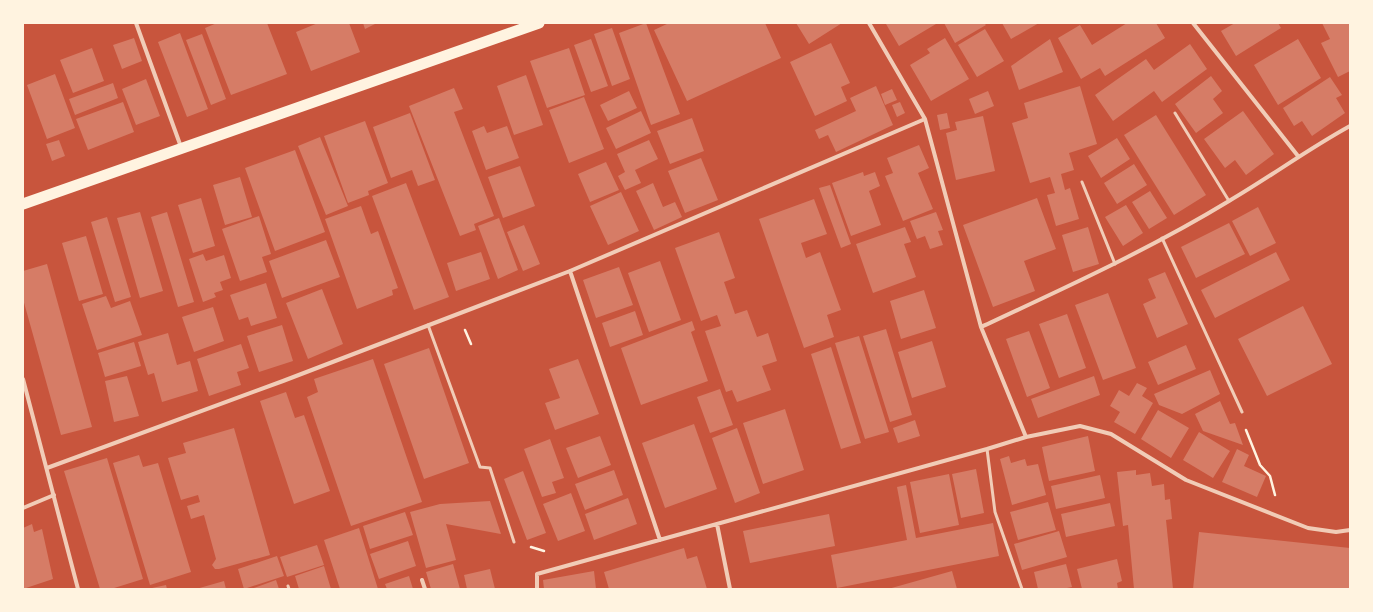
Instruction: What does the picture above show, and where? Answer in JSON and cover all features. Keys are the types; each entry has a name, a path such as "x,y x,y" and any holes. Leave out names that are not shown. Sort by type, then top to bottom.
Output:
{"highway":[{"path":"23,204 539,23"}],"street":[{"path":"136,23 181,148"},
{"path":"869,23 925,119 981,327 1026,437"},
{"path":"1193,23 1298,156"},
{"path":"47,468 283,381 570,271 925,119"},
{"path":"981,327 1114,264 1162,238 1229,201 1298,156 1350,126"},
{"path":"570,271 660,540"},
{"path":"23,379 78,589"},
{"path":"537,589 537,574 1026,437 1080,426 1111,434 1186,480 1308,528 1336,532 1350,530"},
{"path":"23,508 54,495"},
{"path":"718,524 730,589"},
{"path":"422,580 425,589"}],"lane":[{"path":"1175,113 1229,201"},
{"path":"1082,182 1114,264"},
{"path":"1162,238 1242,412"},
{"path":"428,325 480,467 490,468 514,542"},
{"path":"987,449 995,512 1022,589"}],"path":[{"path":"1242,412 1244,424 1260,465 1270,476 1280,517"}],"building":[{"path":"217,23 267,23 287,74 231,95 205,28"},
{"path":"318,23 349,23 360,52 311,71 296,32"},
{"path":"363,23 377,23 365,29"},
{"path":"646,23 680,114 651,125 619,33"},
{"path":"669,23 765,23 781,58 687,101 654,30"},
{"path":"796,23 842,23 809,44"},
{"path":"944,23 984,23 986,25 955,43"},
{"path":"1002,23 1039,23 1011,39"},
{"path":"1127,23 1156,23 1165,38 1105,76 1100,68 1081,79 1058,38 1080,25 1092,45"},
{"path":"1235,23 1278,23 1281,28 1236,56 1221,31"},
{"path":"1322,23 1350,23 1350,71 1338,77 1321,43 1330,39"},
{"path":"886,24 936,24 899,46"},
{"path":"612,28 630,79 612,86 594,34"},
{"path":"985,29 1004,61 977,77 958,45"},
{"path":"180,33 208,109 187,117 158,42"},
{"path":"202,34 226,99 211,105 186,40"},
{"path":"134,38 142,61 122,69 113,45"},
{"path":"945,38 969,79 931,101 910,65 930,53 927,49"},
{"path":"591,39 608,86 591,92 574,45"},
{"path":"1050,39 1063,72 1019,90 1011,66"},
{"path":"1298,39 1321,78 1278,105 1254,65"},
{"path":"831,43 850,83 841,87 847,101 815,116 790,62"},
{"path":"1190,44 1207,69 1162,102 1154,91 1113,121 1095,95 1146,59 1154,70"},
{"path":"92,48 104,81 73,93 60,60"},
{"path":"569,48 585,95 547,108 530,61"},
{"path":"55,74 75,128 47,139 27,85"},
{"path":"526,75 543,125 514,135 497,86"},
{"path":"1211,76 1222,91 1213,99 1223,113 1196,133 1175,104"},
{"path":"1330,77 1342,95 1336,98 1345,113 1312,136 1302,121 1294,126 1283,108"},
{"path":"146,79 160,116 136,125 122,89"},
{"path":"113,83 118,98 75,115 69,99"},
{"path":"876,86 893,125 836,152 828,135 819,139 815,130 856,111 850,98"},
{"path":"1080,86 1097,144 1069,153 1074,170 1061,174 1065,190 1070,188 1079,219 1056,226 1047,195 1055,193 1050,177 1030,183 1012,123 1028,118 1024,103"},
{"path":"454,88 463,109 454,112 494,216 474,224 476,230 460,236 409,106"},
{"path":"892,89 897,100 885,105 881,94"},
{"path":"629,91 637,108 608,121 600,105"},
{"path":"988,91 994,106 975,114 969,99"},
{"path":"584,97 604,149 569,163 549,110"},
{"path":"123,102 134,132 88,150 76,119"},
{"path":"900,102 905,113 897,117 892,105"},
{"path":"641,111 651,133 616,149 606,128"},
{"path":"1243,111 1274,154 1246,175 1235,160 1225,168 1204,139"},
{"path":"410,113 435,180 418,186 412,170 391,178 373,127"},
{"path":"947,113 950,128 940,130 937,115"},
{"path":"1156,115 1206,195 1174,215 1124,135"},
{"path":"983,116 995,171 956,180 946,133 957,130 955,122"},
{"path":"692,118 704,151 670,164 657,131"},
{"path":"365,121 388,183 368,191 369,195 348,203 324,136"},
{"path":"484,126 487,133 507,126 519,158 486,170 472,131"},
{"path":"320,137 348,206 326,215 298,146"},
{"path":"1117,138 1130,159 1101,178 1088,156"},
{"path":"59,140 65,156 52,161 46,144"},
{"path":"649,140 658,159 635,170 641,183 625,190 618,176 625,172 617,154"},
{"path":"919,145 929,168 918,173 933,209 903,221 885,176 893,173 887,158"},
{"path":"295,150 325,232 275,251 245,168"},
{"path":"701,158 718,200 685,213 668,171"},
{"path":"606,162 619,190 590,202 578,174"},
{"path":"1134,164 1147,185 1117,204 1104,183"},
{"path":"520,166 535,206 503,218 488,177"},
{"path":"863,172 864,176 875,172 880,186 869,191 881,225 851,236 832,183"},
{"path":"240,177 252,217 225,225 213,185"},
{"path":"406,183 449,297 414,310 372,196"},
{"path":"653,183 663,207 675,202 682,217 654,230 636,191"},
{"path":"830,185 851,244 841,248 819,188"},
{"path":"1150,191 1167,218 1149,229 1132,202"},
{"path":"621,192 639,231 608,245 590,206"},
{"path":"201,198 215,246 193,253 178,205"},
{"path":"1037,198 1056,249 1024,261 1035,291 993,307 963,225"},
{"path":"814,199 827,234 801,243 806,258 820,252 841,310 827,315 834,337 804,348 759,219"},
{"path":"1126,205 1143,233 1123,246 1105,217"},
{"path":"361,206 371,234 378,231 398,288 392,290 393,295 357,309 325,219"},
{"path":"1258,207 1276,243 1250,256 1232,221"},
{"path":"140,212 163,291 140,298 117,218"},
{"path":"167,212 194,302 178,307 151,217"},
{"path":"936,212 943,230 938,231 943,245 930,249 925,236 917,239 910,221"},
{"path":"259,216 271,254 262,257 267,272 240,281 222,229"},
{"path":"107,217 131,297 115,302 91,222"},
{"path":"499,218 518,270 498,279 478,226"},
{"path":"1229,223 1245,254 1196,278 1181,247"},
{"path":"524,225 540,264 523,271 507,232"},
{"path":"905,227 911,242 904,244 916,277 873,293 856,244"},
{"path":"1088,227 1099,264 1073,272 1062,235"},
{"path":"719,232 735,278 724,282 735,314 747,310 757,337 768,333 777,361 762,366 771,390 737,402 732,390 726,392 705,331 721,326 717,315 701,321 675,248"},
{"path":"86,236 103,294 79,301 62,243"},
{"path":"326,240 340,277 282,298 269,261"},
{"path":"481,252 490,279 456,291 447,263"},
{"path":"1276,252 1290,280 1215,318 1201,290"},
{"path":"203,254 206,261 224,255 231,278 220,282 223,290 214,293 216,297 203,302 189,259"},
{"path":"660,261 681,320 649,332 628,273"},
{"path":"47,264 92,427 61,435 23,299 23,271"},
{"path":"619,267 633,305 596,318 583,280"},
{"path":"1165,272 1188,324 1157,338 1143,304 1156,298 1148,279"},
{"path":"266,283 277,318 251,326 248,317 239,320 230,295"},
{"path":"322,289 343,344 308,359 286,303"},
{"path":"924,290 936,328 901,339 890,301"},
{"path":"1108,293 1136,368 1103,380 1075,305"},
{"path":"106,296 111,308 130,301 142,335 97,350 82,304"},
{"path":"1303,306 1332,364 1267,396 1238,339"},
{"path":"213,307 224,341 194,352 182,317"},
{"path":"635,311 643,335 610,347 602,323"},
{"path":"1067,314 1086,368 1059,378 1039,324"},
{"path":"692,321 695,330 691,332 708,381 641,405 621,348"},
{"path":"282,325 293,361 259,372 247,336"},
{"path":"886,329 912,415 890,422 863,336"},
{"path":"1029,331 1050,388 1027,397 1006,339"},
{"path":"168,333 177,365 190,361 198,391 162,402 154,373 148,375 138,342"},
{"path":"859,336 889,432 865,439 835,343"},
{"path":"932,341 946,387 912,398 898,352"},
{"path":"134,342 141,366 105,377 98,353"},
{"path":"241,344 249,368 237,372 241,385 209,396 197,359"},
{"path":"1186,345 1196,369 1158,385 1148,362"},
{"path":"831,347 861,443 841,449 811,354"},
{"path":"429,348 469,463 424,479 384,364"},
{"path":"373,359 422,502 351,526 307,397 318,392 314,379"},
{"path":"578,359 599,414 555,430 545,403 560,398 549,369"},
{"path":"1210,370 1220,394 1182,414 1159,405 1154,394"},
{"path":"127,376 139,416 114,422 105,381"},
{"path":"1094,376 1100,395 1038,418 1031,399"},
{"path":"1137,383 1147,388 1142,396 1153,403 1135,434 1114,422 1120,412 1110,406 1119,390 1129,396"},
{"path":"720,389 733,425 710,433 697,397"},
{"path":"286,392 295,418 304,415 330,491 294,504 260,401"},
{"path":"1220,401 1230,424 1235,423 1243,445 1203,431 1195,414"},
{"path":"785,409 804,470 763,484 743,423"},
{"path":"1158,410 1189,428 1171,458 1141,439"},
{"path":"915,420 920,436 898,443 893,428"},
{"path":"694,424 717,489 665,508 642,443"},
{"path":"234,428 270,555 215,569 212,565 216,559 204,515 191,519 187,506 200,502 198,495 181,500 168,458 186,453 183,443"},
{"path":"737,428 760,493 735,503 712,438"},
{"path":"1199,432 1230,451 1213,478 1183,460"},
{"path":"600,436 611,465 578,478 566,448"},
{"path":"1088,436 1095,471 1049,481 1042,447"},
{"path":"550,439 564,478 552,482 556,493 542,497 524,449"},
{"path":"1237,449 1249,455 1244,466 1266,476 1257,497 1222,482"},
{"path":"139,455 143,467 158,463 191,572 150,585 113,463"},
{"path":"1009,456 1011,463 1025,459 1027,466 1038,464 1046,495 1012,505 1000,459"},
{"path":"107,458 143,579 111,589 100,589 64,471"},
{"path":"976,469 984,513 961,518 952,474"},
{"path":"614,470 623,495 585,510 575,484"},
{"path":"1136,470 1136,475 1150,473 1152,486 1164,484 1165,500 1170,499 1172,519 1166,520 1173,589 1134,589 1128,525 1123,526 1117,472"},
{"path":"523,471 546,533 527,540 504,479"},
{"path":"949,474 959,525 920,533 910,482"},
{"path":"1100,475 1105,498 1056,509 1051,486"},
{"path":"906,485 916,538 993,523 999,556 837,588 831,555 907,540 897,487"},
{"path":"571,493 585,531 558,541 543,504"},
{"path":"628,498 637,524 594,540 585,514"},
{"path":"490,501 501,534 446,524 456,560 426,568 410,512 440,504"},
{"path":"1048,502 1056,530 1018,540 1010,512"},
{"path":"1110,503 1115,526 1066,537 1061,514"},
{"path":"405,512 413,535 370,549 363,526"},
{"path":"829,514 835,546 750,563 743,531"},
{"path":"32,524 34,532 42,529 53,579 23,589 23,528"},
{"path":"359,528 378,589 340,589 324,540"},
{"path":"1059,531 1067,557 1022,570 1014,544"},
{"path":"1199,532 1350,548 1350,589 1193,589"},
{"path":"408,541 416,566 379,579 370,554"},
{"path":"317,545 324,565 287,577 280,557"},
{"path":"684,548 687,559 697,556 707,589 609,589 604,572"},
{"path":"277,556 284,576 244,589 238,569"},
{"path":"1117,559 1122,581 1117,583 1118,589 1082,589 1077,569"},
{"path":"453,564 460,589 431,589 426,572"},
{"path":"1066,564 1072,587 1062,589 1038,589 1034,572"},
{"path":"324,566 331,589 299,589 295,576"},
{"path":"490,569 495,589 467,589 464,575"},
{"path":"594,571 596,589 544,589 543,580"},
{"path":"952,571 957,589 888,589"},
{"path":"409,576 413,589 387,589 385,584"},
{"path":"276,580 279,589 251,589"},
{"path":"224,581 226,589 196,589"},
{"path":"166,585 167,589 152,589 152,588"}]}
